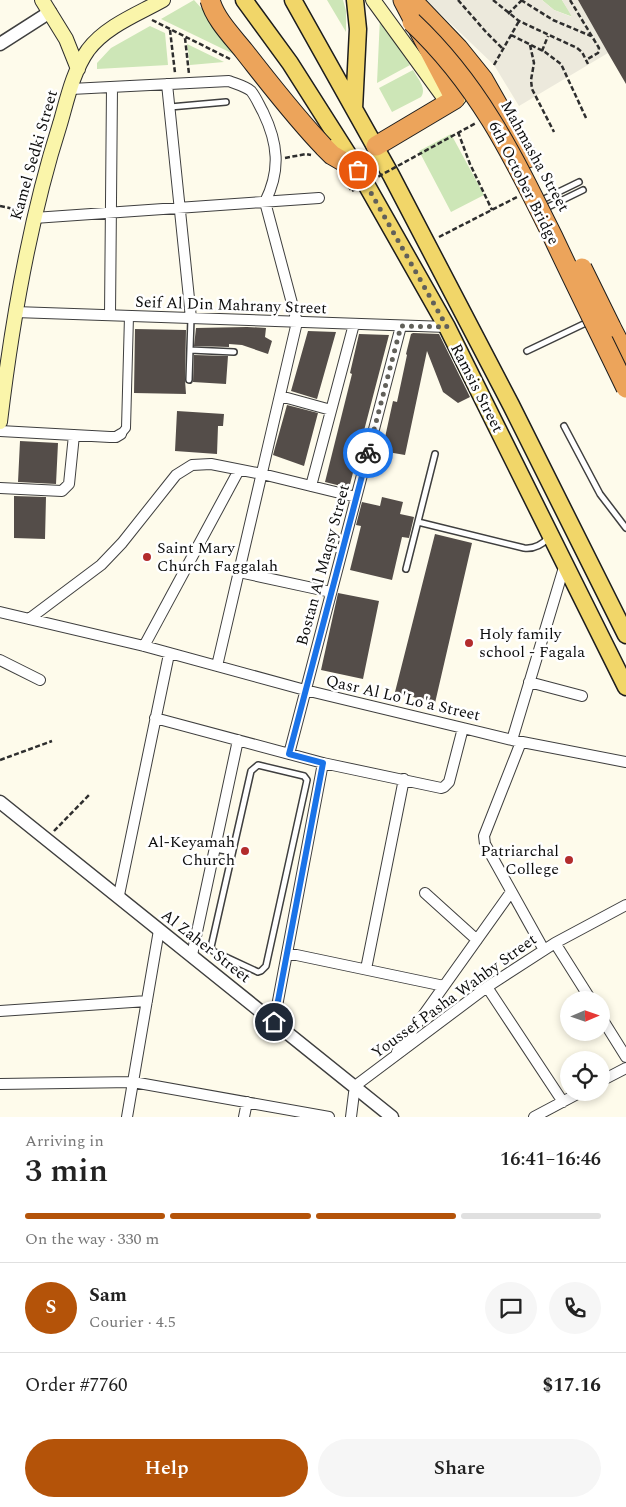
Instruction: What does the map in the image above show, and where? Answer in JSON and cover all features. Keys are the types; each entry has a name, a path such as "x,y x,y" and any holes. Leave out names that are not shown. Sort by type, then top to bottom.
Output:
{"highway":[{"path":"210,0 217,15 232,36 299,120 332,156 358,170"},
{"name":"6th October Bridge","path":"389,0 443,53 478,98 494,123 518,167 626,388"},
{"path":"376,146 455,99 403,0"},
{"name":"6th October Bridge","path":"412,0 484,78 528,158 626,356"}],"main road":[{"name":"Kamel Sedki Street","path":"0,422 3,375 35,216 46,171 78,69 89,49 100,37 163,0"},
{"name":"Ramsis Street","path":"244,0 290,64 358,170 447,327 626,687"},
{"name":"Ramsis Street","path":"293,0 376,146 427,243 511,405 626,635"},
{"path":"354,110 358,29 356,0"},
{"name":"Mahmasha Street","path":"373,0 442,95 455,99 478,100 486,103 495,112 541,199 626,371"},
{"path":"46,6 66,39 78,69"}],"street":[{"path":"0,44 46,6"},
{"path":"71,89 229,81 250,91 258,102 273,135 276,160 272,189 265,202 297,322 217,666"},
{"path":"172,84 170,107 191,318"},
{"path":"110,315 112,87"},
{"path":"35,216 111,214 319,198"},
{"name":"Seif Al Din Mahrany Street","path":"15,312 447,327"},
{"path":"0,431 110,437 121,434 126,428 129,316"},
{"path":"311,486 354,324"},
{"name":"Bostan Al Maqsy Street","path":"289,754 401,326"},
{"path":"280,396 331,410"},
{"path":"0,488 62,491 65,489 68,484 74,435"},
{"path":"29,619 101,565 122,543 176,475 192,465 201,464 262,474 356,497"},
{"path":"144,646 239,470"},
{"path":"544,950 485,844 484,836 517,741 529,682 565,564"},
{"path":"239,572 331,592"},
{"name":"Qasr Al Lo'Lo'a Street","path":"0,612 144,646 306,690 517,741 626,762"},
{"path":"119,896 169,654"},
{"path":"0,660 40,680"},
{"path":"529,682 582,696"},
{"path":"155,718 323,763 441,788 447,785 463,728"},
{"path":"192,955 238,740"},
{"path":"274,1022 323,763"},
{"path":"366,970 404,779"},
{"name":"Al Zaher Street","path":"0,802 392,1117"},
{"path":"390,1061 511,892"},
{"path":"425,893 478,940"},
{"name":"Youssef Pasha Wahby Street","path":"356,1087 487,987 555,943 626,905"},
{"path":"127,1117 159,930"},
{"path":"555,943 584,991"},
{"path":"287,953 444,986"},
{"path":"487,987 563,1102 534,1117"},
{"path":"0,1011 147,1001"},
{"path":"610,1031 626,1057"},
{"path":"610,1077 626,1068"},
{"path":"0,1084 133,1082 329,1117"},
{"path":"351,1117 356,1087"},
{"path":"244,1117 247,1102"}],"lane":[{"path":"170,107 226,102"},
{"path":"541,199 579,182"},
{"path":"541,199 583,190"},
{"path":"527,351 599,317"},
{"path":"189,380 191,318"},
{"path":"190,350 234,352"},
{"path":"564,426 600,494 626,528"},
{"path":"406,569 435,454"},
{"path":"418,522 524,548 540,546 550,534"},
{"path":"262,766 306,778 307,783 266,966 258,972 213,951 212,947 232,852 253,767 262,766"},
{"path":"215,849 232,852"}],"path":[{"path":"458,0 503,49"},
{"path":"493,0 519,22 577,48 582,52 588,64"},
{"path":"508,14 521,0 553,20 591,36"},
{"path":"570,0 599,50 598,54 586,60"},
{"path":"140,13 185,38 237,62"},
{"path":"494,65 519,22"},
{"path":"170,30 172,84"},
{"path":"511,35 553,57 561,64 587,120"},
{"path":"542,51 548,36"},
{"path":"185,38 190,83"},
{"path":"530,45 534,63 531,80 532,88 554,132"},
{"path":"352,191 479,121"},
{"path":"458,132 470,164 492,210"},
{"path":"276,160 306,154"},
{"path":"427,243 492,210 541,199"},
{"path":"0,206 35,216"},
{"path":"0,760 52,741"},
{"path":"46,838 90,794"}],"green space":[{"path":"194,0 250,62 161,19"},
{"path":"327,0 343,0 346,11 346,32"},
{"path":"542,0 562,0 573,17 554,10"},
{"path":"380,17 410,65 377,83"},
{"path":"150,26 165,33 168,65 97,69 97,63 111,48"},
{"path":"187,44 224,62 190,65"},
{"path":"413,70 422,87 423,94 421,97 392,112 379,88"},
{"path":"451,134 484,195 451,212 419,151"}],"shaded area":[{"path":"426,0 542,0 554,10 572,17 562,0 578,0 608,53 519,106 494,65"}],"building":[{"path":"578,0 626,0 626,84 608,53"},
{"path":"196,328 266,328 265,337 272,341 268,354 242,345 229,344 229,347 194,346"},
{"path":"135,329 186,330 186,394 134,393"},
{"path":"308,331 336,332 317,399 291,391"},
{"path":"359,334 389,335 349,488 325,482 352,374 350,373"},
{"path":"411,334 439,334 470,397 458,403 443,392 427,351 405,455 382,451 393,401 397,402 406,354"},
{"path":"194,355 228,356 226,384 193,382"},
{"path":"287,405 318,413 304,466 273,455"},
{"path":"177,411 224,414 223,426 218,426 217,454 175,451"},
{"path":"20,441 58,443 56,484 18,482"},
{"path":"14,496 46,497 45,539 14,538"},
{"path":"382,497 403,502 400,514 414,517 409,538 402,537 392,580 350,570 361,526 356,525 362,502 380,506"},
{"path":"435,534 472,543 435,703 395,692"},
{"path":"338,593 379,601 363,679 321,670"}],"way so far":[{"path":"358,170 447,327 401,326 368,453"}],"place":[{"name":"Saint Mary Church Faggalah","path":"147,557"},
{"name":"Holy family school - Fagala","path":"469,643"},
{"name":"Al-Keyamah Church","path":"245,851"},
{"name":"Patriarchal College","path":"569,860"}],"route":[{"path":"274,1022 323,763 289,754 368,453"}]}
